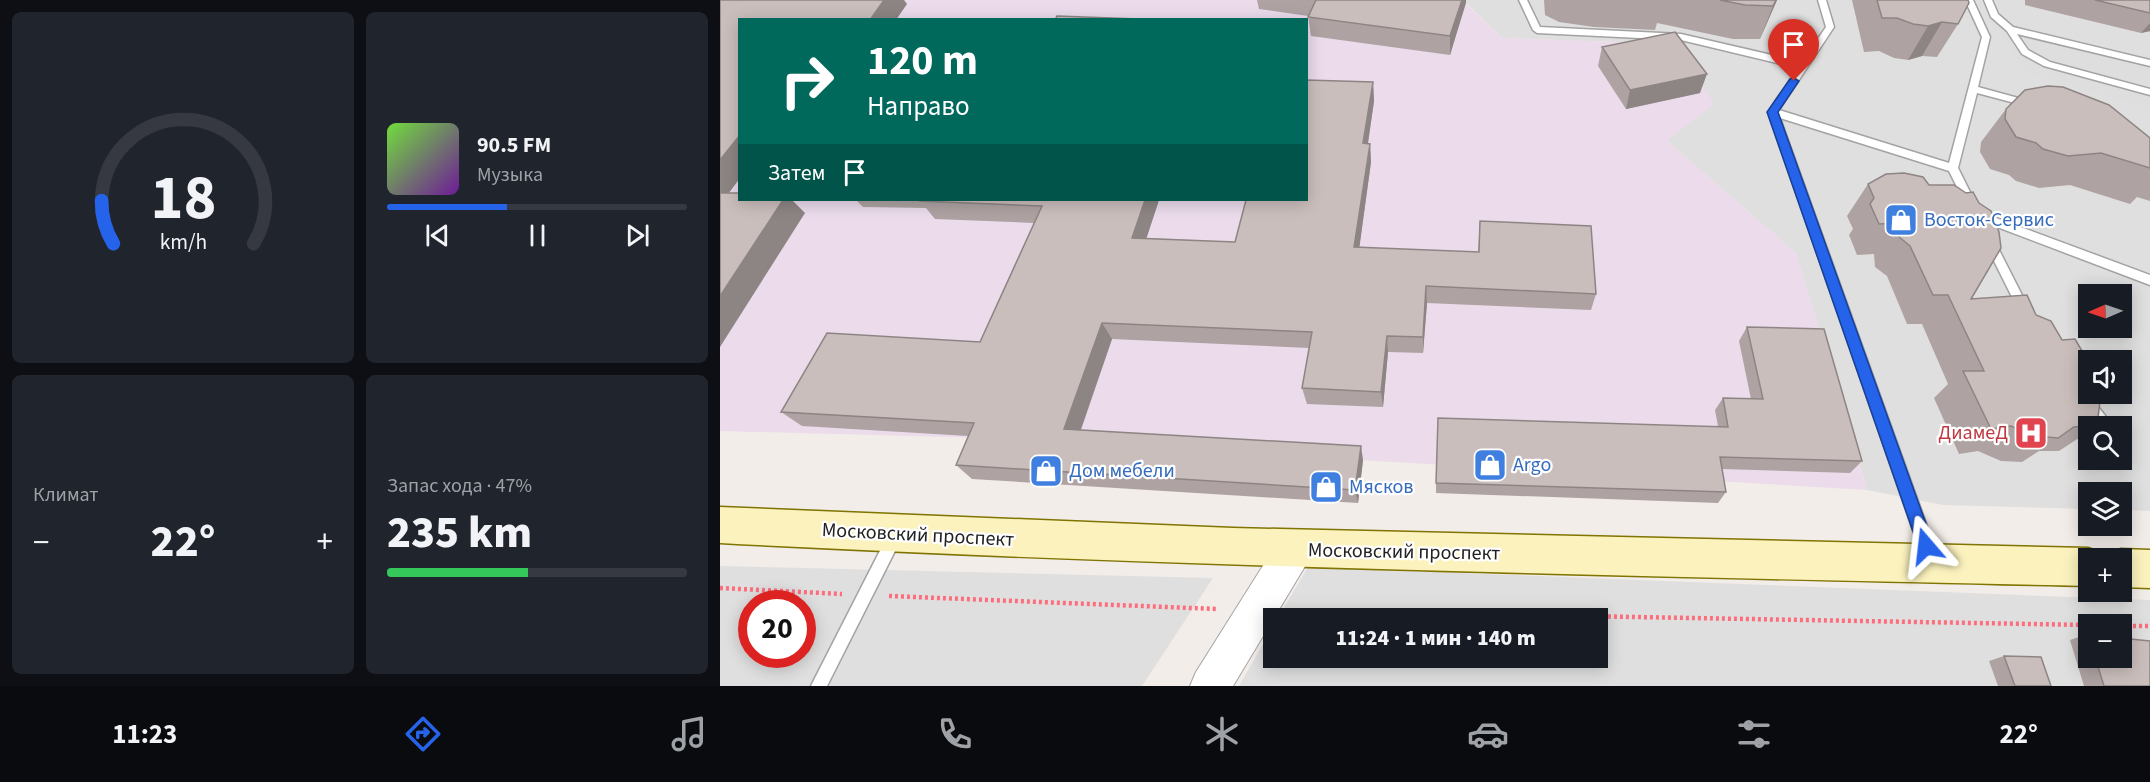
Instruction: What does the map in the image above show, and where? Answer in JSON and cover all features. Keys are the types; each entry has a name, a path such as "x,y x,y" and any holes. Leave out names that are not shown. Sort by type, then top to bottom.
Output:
{"main road":[{"name":"Московский проспект","path":"720,525 896,535 1294,549 2078,567"},
{"path":"2132,568 2150,569"}],"street":[{"path":"1210,686 1294,549"}],"lane":[{"path":"1523,0 1537,30 1681,37 1804,66"},
{"path":"1773,112 1830,27 1822,0"},
{"path":"1970,0 1986,37 1953,168 2027,317"},
{"path":"1988,0 1994,15 2010,29 2025,52 2038,61 2150,93"},
{"path":"2010,29 2150,63"},
{"path":"1972,89 2039,106"},
{"path":"1773,112 1953,168"},
{"path":"1773,112 1921,529 1931,563"},
{"path":"1976,215 2150,280"},
{"path":"2089,404 2099,416"},
{"path":"819,686 896,535"}],"path":[{"path":"720,588 865,596 1257,610 2078,625"},
{"path":"2132,626 2150,626"}],"shaded area":[{"path":"720,0 1453,0 1465,3 1502,38 1676,44 1714,104 1667,141 1796,253 1867,490 989,438 720,431"},
{"path":"1453,0 2150,0 2150,511 2132,510 2132,482 2078,482 2078,509 1943,505 1867,490 1796,253 1667,141 1676,44 1502,38 1466,3"},
{"path":"1990,21 2150,60 2150,108 2027,75"},
{"path":"720,566 1213,578 1142,686 720,686"},
{"path":"1308,567 2078,597 2078,602 2150,600 2150,686 1239,686 1263,644 1263,668 1608,668 1608,608 1284,608"}],"building":[{"path":"720,0 884,0 871,18 738,18 738,138 720,160"},
{"path":"1316,0 1462,0 1450,36 1308,17"},
{"path":"1720,0 1776,0 1773,6 1745,5"},
{"path":"1877,0 1968,0 1969,3 1958,24 1942,22 1928,26 1913,24 1897,18 1882,18"},
{"path":"2095,0 2150,0 2150,13"},
{"path":"1057,16 1112,18 1056,18"},
{"path":"1675,32 1707,74 1630,90 1602,47"},
{"path":"1308,80 1373,82 1363,143 1370,144 1354,247 1479,252 1480,221 1591,226 1596,294 1426,286 1423,337 1387,336 1381,392 1302,388 1312,332 1102,323 1064,429 1361,446 1355,490 956,465 974,423 781,412 827,333 980,342 1042,206 920,201 1145,201 1132,238 1235,242 1246,201 1308,201"},
{"path":"2048,86 2063,87 2109,105 2150,138 2150,168 2101,153 2068,156 2043,149 2036,143 2016,137 2005,119 2006,109 2025,90"},
{"path":"1904,173 1923,177 1929,185 1954,185 1966,193 1973,192 1979,203 1991,211 1999,232 2001,248 1971,299 2027,295 2036,315 2051,321 2062,340 2075,339 2082,350 2078,350 2078,404 2100,404 2098,416 2078,416 2078,427 2058,438 2036,436 2011,426 1991,429 1963,371 1984,371 1948,295 1933,295 1910,246 1898,236 1897,223 1879,224 1870,204 1874,198 1868,184 1886,174"},
{"path":"720,193 738,193 738,201 782,201 720,296"},
{"path":"1747,327 1824,329 1862,461 1720,457 1726,492 1436,483 1438,418 1728,427 1723,398 1763,399"},
{"path":"2132,639 2150,641 2150,686 2104,686 2098,668 2132,668"},
{"path":"2004,656 2041,657 2051,686 2015,686"}],"place":[{"name":"Восток-Сервис","path":"1901,220"},
{"name":"ДиамеД","path":"2031,433"},
{"name":"Argo","path":"1490,465"},
{"name":"Дом мебели","path":"1046,471"},
{"name":"Мясков","path":"1326,487"}],"route":[{"path":"1794,81 1773,112 1926,546"}]}
